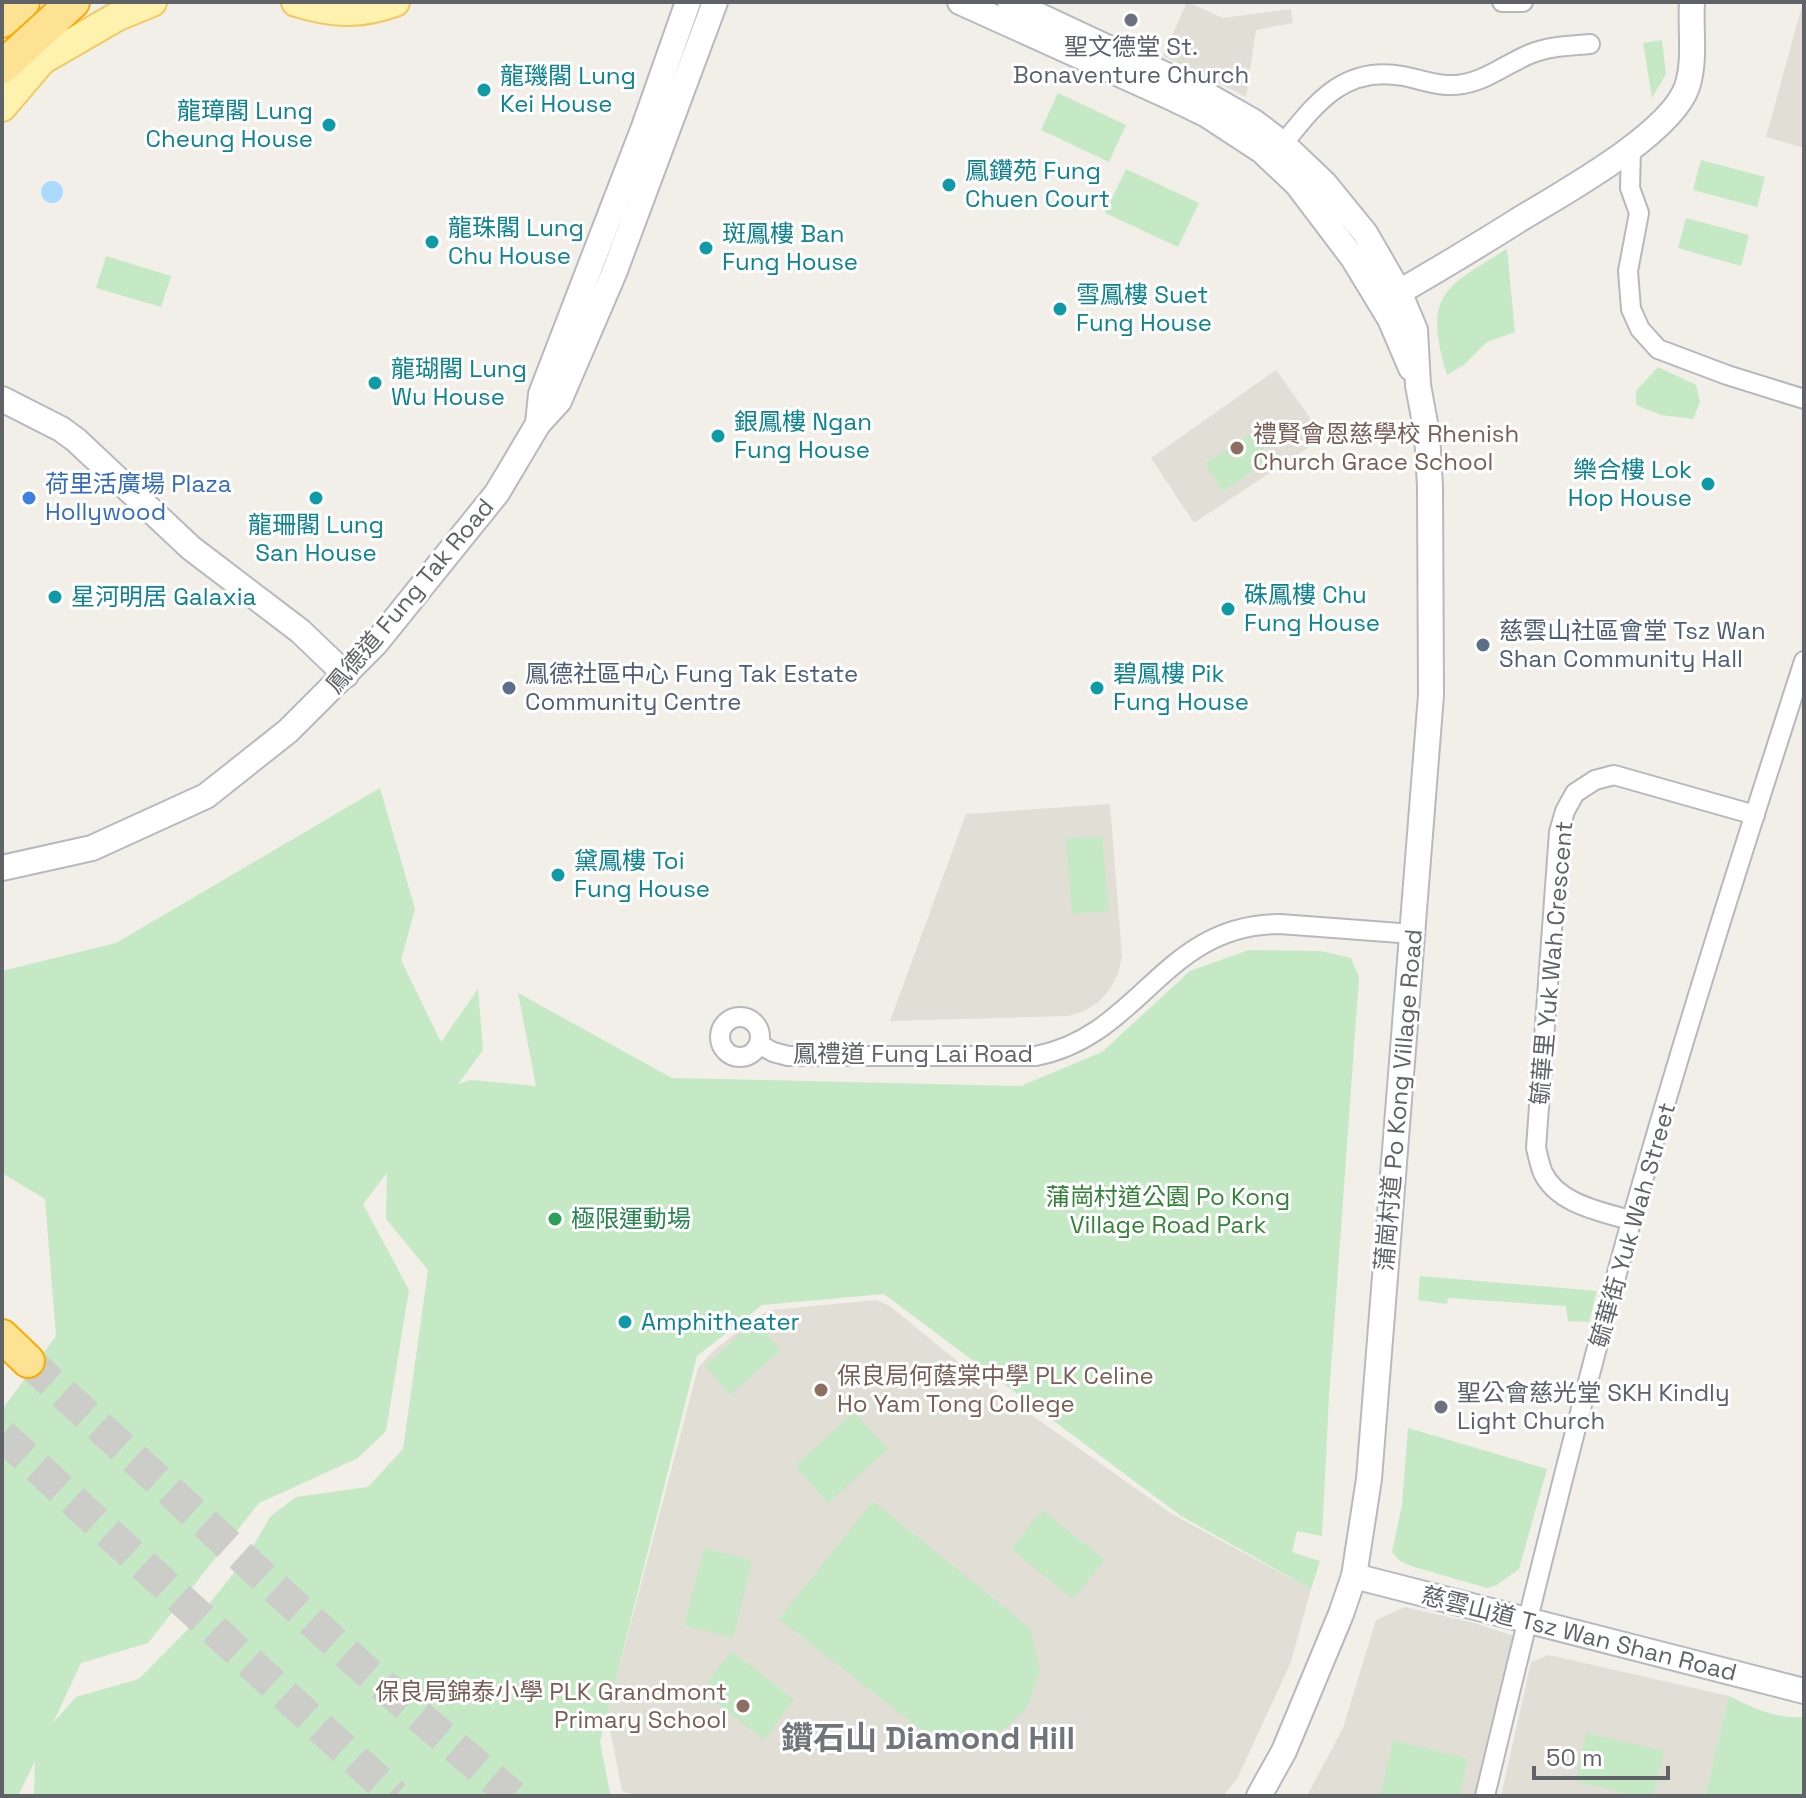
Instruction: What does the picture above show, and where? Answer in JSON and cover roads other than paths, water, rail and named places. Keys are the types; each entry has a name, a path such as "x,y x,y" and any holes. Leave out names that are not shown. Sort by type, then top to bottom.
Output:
{"highway":[{"path":"2,21 23,2"},
{"path":"2,67 67,8"},
{"path":"2,1336 28,1361"}],"main road":[{"path":"42,60 118,16 152,2"},
{"path":"296,2 343,12 370,10 395,2"},
{"name":"鳳德道 Fung Tak Road","path":"538,424 541,394 644,127 688,2"},
{"name":"鳳德道 Fung Tak Road","path":"2,868 92,848 206,796 288,731 376,643 497,493 538,424 559,401 614,273 715,2"},
{"name":"蒲崗村道 Po Kong Village Road","path":"960,2 1207,115 1262,151 1297,184 1353,258 1390,297"},
{"name":"蒲崗村道 Po Kong Village Road","path":"1010,2 1198,90 1254,122 1308,166 1347,208 1382,260 1390,297 1418,385 1427,434 1431,695 1369,1479 1354,1576 1329,1647 1284,1751 1259,1796"},
{"path":"1390,297 1600,170 1631,148 1679,102 1692,64 1692,2"},
{"path":"2,107 42,60 67,8"},
{"path":"2,399 76,440 191,548 300,631 346,675"},
{"name":"慈雲山道 Tsz Wan Shan Road","path":"1354,1576 1804,1691"}],"street":[{"path":"1502,2 1523,2"},
{"path":"1283,144 1319,101 1354,79 1389,74 1436,84 1465,84 1540,50 1590,44"},
{"path":"1631,148 1630,188 1639,213 1628,271 1631,309 1640,329 1658,349 1804,399"},
{"path":"1600,170 1630,188"},
{"name":"毓華街 Yuk Wah Street","path":"1485,1796 1527,1622 1632,1221 1722,915 1804,661"},
{"name":"毓華里 Yuk Wah Crescent","path":"1632,1221 1562,1195 1543,1172 1536,1148 1555,866 1565,811 1575,793 1595,780 1614,775 1755,815"},
{"name":"鳳禮道 Fung Lai Road","path":"759,1044 788,1056 1036,1056 1088,1038 1199,944 1233,930 1280,924 1413,934"}],"water":[{"path":"52,181 60,184 63,192 60,200 52,203 44,200 41,192 44,184"}],"tunnel":[{"path":"28,1361 366,1671 513,1796"},
{"path":"2,1435 395,1796"}],"place":[{"name":"聖文德堂 St. Bonaventure Church","path":"1131,20"},
{"name":"龍璣閣 Lung Kei House","path":"484,90"},
{"name":"龍璋閣 Lung Cheung House","path":"329,125"},
{"name":"鳳鑽苑 Fung Chuen Court","path":"949,185"},
{"name":"龍珠閣 Lung Chu House","path":"432,242"},
{"name":"斑鳳樓 Ban Fung House","path":"706,248"},
{"name":"雪鳳樓 Suet Fung House","path":"1060,309"},
{"name":"龍瑚閣 Lung Wu House","path":"375,383"},
{"name":"銀鳳樓 Ngan Fung House","path":"718,436"},
{"name":"禮賢會恩慈學校 Rhenish Church Grace School","path":"1237,448"},
{"name":"樂合樓 Lok Hop House","path":"1708,484"},
{"name":"荷里活廣場 Plaza Hollywood","path":"29,498"},
{"name":"龍珊閣 Lung San House","path":"316,498"},
{"name":"星河明居 Galaxia","path":"55,597"},
{"name":"硃鳳樓 Chu Fung House","path":"1228,609"},
{"name":"慈雲山社區會堂 Tsz Wan Shan Community Hall","path":"1483,645"},
{"name":"鳳德社區中心 Fung Tak Estate Community Centre","path":"509,688"},
{"name":"碧鳳樓 Pik Fung House","path":"1097,688"},
{"name":"黛鳳樓 Toi Fung House","path":"558,875"},
{"name":"極限運動場","path":"555,1219"},
{"name":"Amphitheater","path":"625,1322"},
{"name":"保良局何蔭棠中學 PLK Celine Ho Yam Tong College","path":"821,1390"},
{"name":"聖公會慈光堂 SKH Kindly Light Church","path":"1441,1407"},
{"name":"保良局錦泰小學 PLK Grandmont Primary School","path":"743,1706"}],"district":[{"name":"鑽石山 Diamond Hill","path":"928,1738"}],"park label":[{"name":"蒲崗村道公園 Po Kong Village Road Park","path":"1168,1211"}]}
